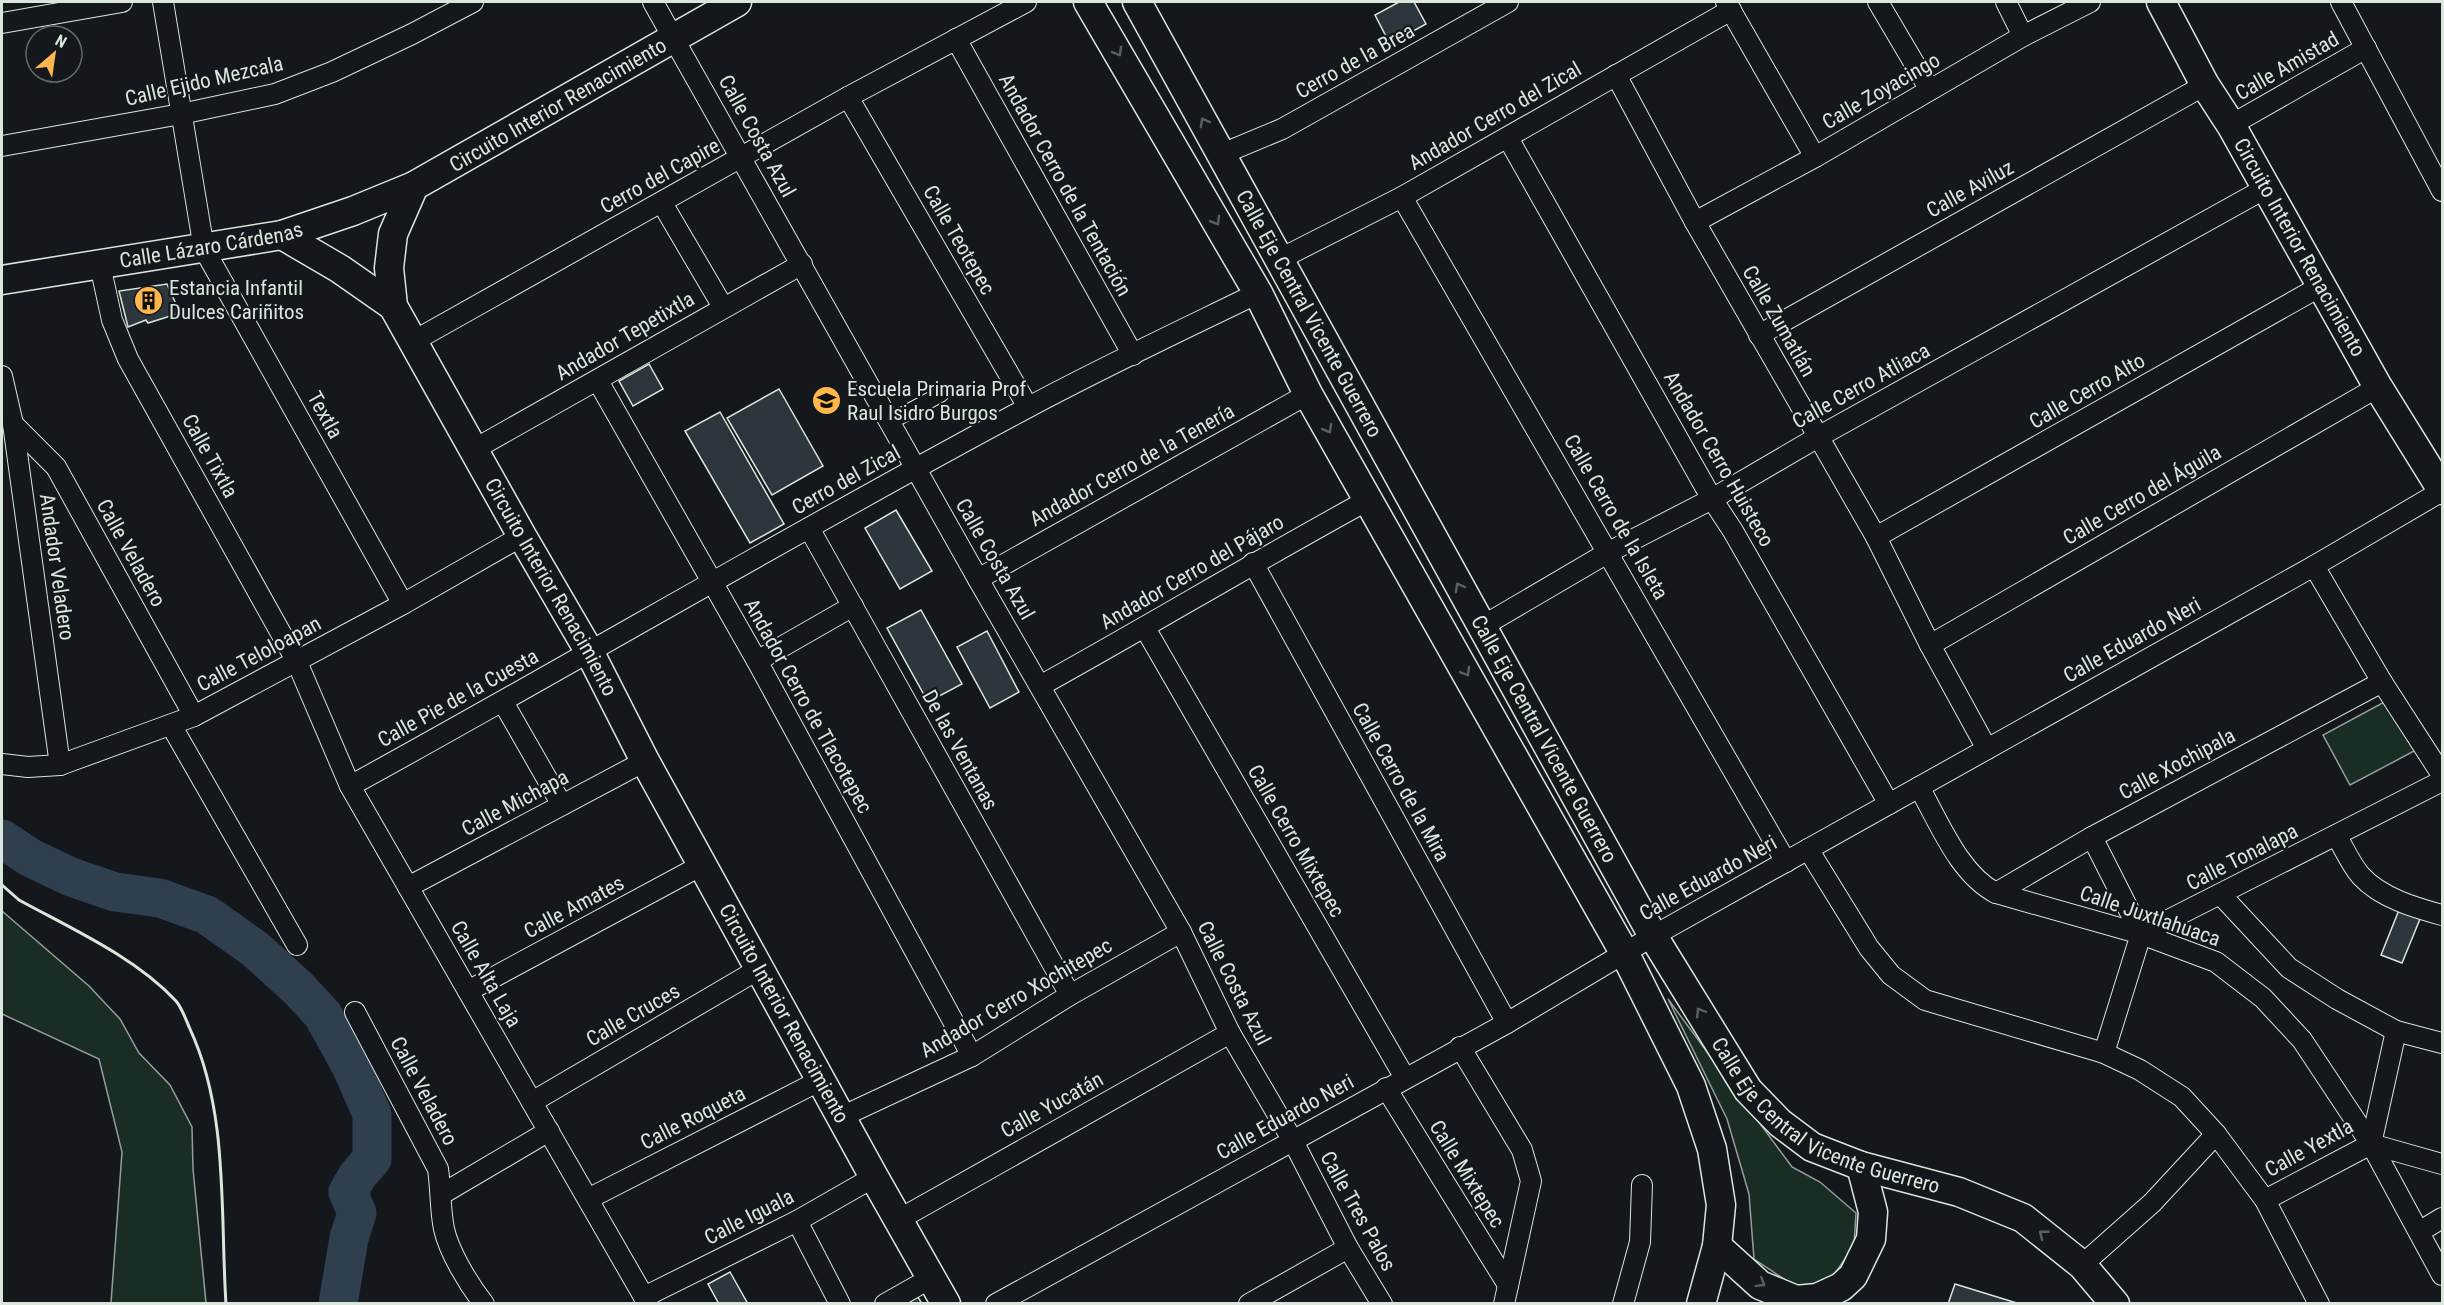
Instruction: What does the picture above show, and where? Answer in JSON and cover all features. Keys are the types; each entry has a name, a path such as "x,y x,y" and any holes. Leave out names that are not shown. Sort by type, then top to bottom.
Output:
{"main road":[{"name":"Circuito Interior Renacimiento","path":"737,2 414,186 393,234 389,267 393,306 522,537 589,651 645,761 946,1304"},
{"name":"Calle Eje Central Vicente Guerrero","path":"1088,2 1258,293 1308,394 1625,954 1691,1086 1712,1149 1721,1205 1717,1246 1701,1304"},
{"name":"Calle Eje Central Vicente Guerrero","path":"1137,2 1653,936 1748,1090 1780,1123 1812,1147 1861,1166 1959,1192 2023,1218 2082,1265 2115,1304"},
{"name":"Circuito Interior Renacimiento","path":"2161,2 2205,85 2231,125 2378,387 2442,490"},
{"name":"Calle Lázaro Cárdenas","path":"2,280 282,235 353,211 414,186"},
{"path":"282,235 340,269 393,306"},
{"path":"1717,1246 1760,1285 1796,1300 1817,1298 1841,1287 1853,1276 1871,1239 1873,1212 1861,1166"}],"street":[{"path":"2,23 122,2"},
{"name":"Textla","path":"163,2 204,249 403,604"},
{"name":"Calle Ejido Mezcala","path":"2,146 181,114 275,94 412,34 473,2"},
{"name":"Calle Costa Azul","path":"654,2 978,579 1181,932 1230,1033 1293,1141"},
{"name":"Cerro del Capire","path":"412,342 848,97 1026,2"},
{"name":"Cerro de la Brea","path":"1222,154 1282,129 1508,2"},
{"path":"2006,2 2023,36"},
{"name":"Calle Zoyacingo","path":"1695,222 1815,157 2023,36 2090,2"},
{"path":"2341,2 2442,191"},
{"path":"1883,3 1930,90"},
{"path":"1729,6 1815,157"},
{"name":"Andador Cerro del Zical","path":"1280,259 1402,197 1508,138 1729,6"},
{"name":"Andador Cerro de la Tentación","path":"956,39 1133,355"},
{"name":"Calle Amistad","path":"2231,125 2366,48"},
{"name":"Calle Zumatlán","path":"1616,75 1695,222 1876,537 1930,645 1987,749"},
{"name":"Calle Aviluz","path":"1759,335 2205,85"},
{"name":"Calle Teotepec","path":"848,97 1028,407"},
{"name":"Andador Cerro Huisteco","path":"1508,138 1712,499 1733,531 1889,804"},
{"name":"Calle Cerro Atliaca","path":"1481,627 1609,552 1712,499 1818,437 2266,188"},
{"name":"Calle Cerro de la Isleta","path":"1402,197 1786,862"},
{"path":"662,203 723,307"},
{"name":"Andador Tepetixtla","path":"473,450 801,264"},
{"name":"Calle Tixtla","path":"100,266 112,320 128,358 297,662"},
{"name":"Calle Cerro Alto","path":"1876,537 2321,286"},
{"name":"Cerro del Zical","path":"589,651 1028,407 1258,293"},
{"name":"Andador Veladero","path":"2,376 13,424 60,765"},
{"name":"Andador Cerro de Tlacotepec","path":"598,381 757,661 972,1056"},
{"name":"Calle Cerro del Águila","path":"1930,645 2378,387"},
{"path":"890,422 941,394"},
{"name":"Andador Cerro de la Tenería","path":"978,579 1308,394"},
{"name":"Calle Veladero","path":"13,424 56,467 194,716"},
{"name":"Calle Eduardo Neri","path":"996,1304 1405,1077 1508,1023 1653,936 2314,566 2442,490"},
{"name":"Andador Cerro del Pájaro","path":"1040,687 1145,628 1252,563 1368,500"},
{"name":"De las Ventanas","path":"809,528 1070,995"},
{"name":"Calle Teloloapan","path":"2,764 28,767 60,765 194,716 297,662 522,537"},
{"name":"Calle Cerro de la Mira","path":"1252,563 1508,1023"},
{"path":"2314,566 2382,682 2442,775"},
{"path":"757,661 853,606"},
{"name":"Calle Cerro Mixtepec","path":"1145,628 1405,1077"},
{"name":"Calle Pie de la Cuesta","path":"350,786 503,702 589,651"},
{"name":"Calle Alta Laja","path":"297,662 350,786 646,1300"},
{"name":"Calle Xochipala","path":"1996,893 2092,837 2382,682"},
{"path":"503,702 562,805"},
{"path":"171,725 297,945"},
{"name":"Calle Michapa","path":"408,887 645,761"},
{"name":"Calle Tonalapa","path":"2141,934 2442,781"},
{"name":"Calle Juxtlahuaca","path":"1919,787 1968,871 1982,886 1996,893 2141,934 2216,962 2264,998 2302,1040 2371,1144 2442,1275"},
{"path":"2336,836 2361,876 2382,892 2417,908 2442,915"},
{"path":"2092,837 2141,934 2104,1053"},
{"path":"1808,849 1869,948 1891,975 1924,1000 2104,1053 2140,1070 2182,1097 2216,1134 2265,1200 2319,1304"},
{"name":"Calle Amates","path":"468,991 702,865"},
{"path":"2221,895 2289,968 2337,999 2396,1031 2442,1042"},
{"name":"Andador Cerro Xochitepec","path":"841,1117 972,1056 1070,995 1181,932"},
{"name":"Calle Cruces","path":"532,1102 759,969"},
{"name":"Calle Veladero","path":"355,1012 426,1143 438,1169 442,1194"},
{"name":"Calle Yextla","path":"2265,1200 2371,1144 2396,1031"},
{"name":"Calle Yucatán","path":"898,1220 1230,1033"},
{"path":"1460,1047 1522,1150 1531,1181 1506,1294"},
{"name":"Calle Roqueta","path":"588,1198 820,1080"},
{"name":"Calle Mixtepec","path":"1386,1088 1506,1294"},
{"path":"484,1304 462,1270 444,1231 442,1194 549,1131"},
{"path":"2082,1265 2152,1203 2216,1134"},
{"name":"Calle Tres Palos","path":"1293,1141 1348,1248 1383,1304"},
{"path":"2371,1144 2442,1164"},
{"name":"Calle Iguala","path":"646,1300 797,1221 874,1177"},
{"path":"1623,1304 1640,1242 1642,1185"},
{"path":"2419,1232 2442,1218"},
{"path":"797,1221 840,1304"},
{"path":"1249,1304 1348,1248"},
{"path":"885,1304 931,1278"}],"green space":[{"path":"2388,700 2416,750 2350,785 2323,735"},
{"path":"2,911 89,986 120,1019 139,1053 170,1085 192,1127 193,1169 206,1303 111,1303 122,1152 99,1059 2,1014"},
{"path":"1668,999 1792,1167 1820,1182 1856,1213 1854,1246 1831,1279 1799,1289 1754,1259 1749,1194 1727,1119"}],"building":[{"path":"1399,2 1414,2 1426,24 1390,44 1375,15"},
{"name":"Estancia Infantil Dulces Cariñitos","path":"167,284 180,313 148,323 146,320 128,327 119,291"},
{"path":"649,364 663,389 633,406 619,381"},
{"path":"779,389 823,466 772,495 727,418"},
{"path":"720,412 784,524 750,543 685,431"},
{"path":"896,510 932,571 900,589 865,528"},
{"path":"921,610 962,684 928,702 887,628"},
{"path":"987,631 1019,692 990,708 957,647"},
{"path":"2399,910 2420,919 2402,963 2381,955"},
{"path":"730,1272 748,1304 719,1304 708,1284"},
{"path":"1955,1284 2020,1304 1948,1304"},
{"path":"918,1297 922,1304 905,1304"}],"waterway":[{"path":"2,839 31,858 71,877 115,892 160,898 207,915 255,949 298,988 323,1015 351,1066 372,1114 372,1159 358,1175 348,1192 357,1213 349,1238 338,1304"}],"wall":[{"path":"2,885 19,900 122,957 160,985 180,1007 202,1061 217,1129 226,1304"}],"place":[{"name":"Estancia Infantil Dulces Cariñitos","path":"148,300"},
{"name":"Escuela Primaria Prof Raul Isidro Burgos","path":"826,401"}]}
